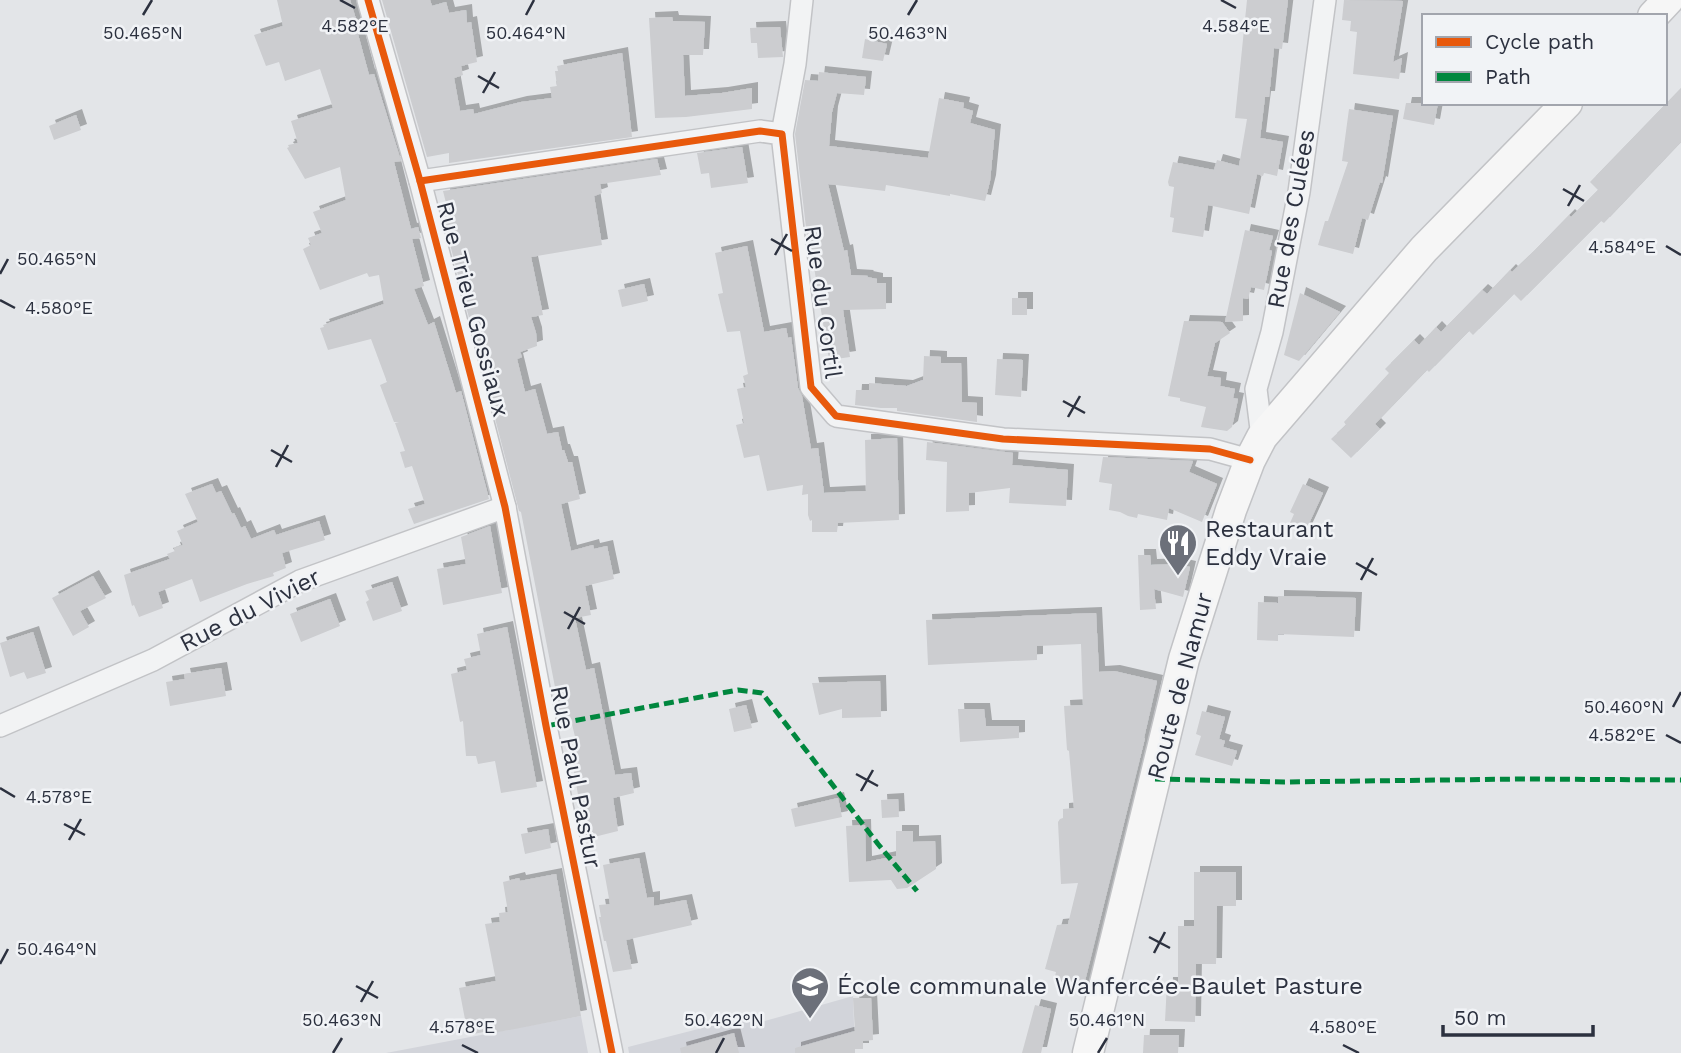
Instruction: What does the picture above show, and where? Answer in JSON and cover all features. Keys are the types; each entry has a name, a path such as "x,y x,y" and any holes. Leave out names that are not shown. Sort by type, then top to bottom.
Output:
{"main road":[{"path":"1655,14 1668,0"},
{"name":"Route de Namur","path":"1088,1053 1184,659 1231,510 1256,449 1424,249 1565,105"}],"street":[{"name":"Rue Trieu Gossiaux","path":"368,0 420,181 505,507"},
{"name":"Rue du Cortil","path":"802,0 795,64 782,134 811,387 836,416 1003,439 1256,449"},
{"name":"Rue des Culées","path":"1256,449 1256,390 1272,332 1299,191 1325,0"},
{"path":"420,181 760,131 782,134"},
{"name":"Rue du Vivier","path":"0,726 153,660 300,581 505,507"},
{"name":"Rue Paul Pastur","path":"505,507 612,1053"}],"shaded area":[{"name":"École communale Wanfercée-Baulet Pasture","path":"853,996 855,1053 629,1053 628,1047 749,1016 751,1025"},
{"path":"581,1016 588,1053 386,1053"}],"building":[{"path":"277,0 350,0 369,75 374,74 401,161 394,162 411,229 418,227 421,238 412,239 424,286 414,289 428,325 434,322 456,393 461,391 489,499 414,524 408,509 425,504 412,466 405,468 400,452 405,451 395,423 399,422 394,422 380,385 387,382 371,339 328,350 320,328 324,327 323,325 384,304 379,275 369,277 367,273 320,290 303,249 311,245 308,238 322,233 313,212 346,200 340,167 305,179 287,148 288,145 298,143 291,121 333,108 320,69 285,81 279,62 266,66 254,35 283,26"},
{"path":"382,0 430,0 432,6 446,2 449,13 466,10 467,23 471,22 477,62 461,66 463,75 454,78 460,111 473,109 474,114 521,102 552,98 550,87 557,86 557,66 622,53 632,137 449,163 449,153 427,157"},
{"path":"1247,0 1288,0 1282,49 1274,48 1269,97 1265,97 1260,138 1283,142 1277,176 1257,174 1249,214 1208,205 1203,237 1172,232 1174,218 1170,217 1174,187 1169,186 1168,182 1173,162 1214,170 1217,160 1239,166 1247,119 1235,118"},
{"path":"1344,0 1403,1 1393,62 1402,58 1399,79 1353,74 1357,32 1350,31 1351,21 1342,20"},
{"path":"672,17 673,21 705,22 703,55 683,55 685,96 752,88 752,109 655,118 649,18"},
{"path":"780,27 783,57 758,58 757,43 751,43 750,28"},
{"path":"865,39 887,44 883,61 862,58"},
{"path":"819,72 866,77 864,95 837,93 832,112 829,146 928,158 939,98 964,103 963,108 973,111 970,123 995,130 990,181 985,201 886,185 885,191 828,184 844,251 847,250 851,275 868,276 877,279 877,283 886,283 886,309 843,310 850,357 829,360 807,236 795,134 805,80 818,81"},
{"path":"1681,88 1681,142 1604,223 1601,221 1521,301 1514,294 1473,335 1469,331 1429,372 1427,370 1375,424 1380,429 1351,458 1331,439 1389,373 1385,369 1414,340 1419,345 1436,327 1441,332 1482,290 1487,294 1569,215 1571,217 1598,190 1590,182"},
{"path":"1406,103 1438,105 1434,125 1403,119"},
{"path":"1349,109 1393,116 1382,183 1380,182 1368,220 1362,218 1353,254 1318,245 1348,162 1342,161"},
{"path":"76,115 81,130 54,140 49,126"},
{"path":"742,147 748,183 711,188 709,173 701,174 697,153"},
{"path":"657,159 661,175 600,184 602,193 594,196 602,245 531,257 543,315 531,317 537,346 520,352 522,357 517,359 525,392 535,389 547,434 558,432 562,450 568,462 572,462 580,499 561,504 571,551 593,545 594,549 607,546 614,579 585,586 591,615 575,618 586,670 594,668 615,775 631,773 634,793 613,798 618,831 586,839 570,750 578,749 570,716 561,718 521,512 444,221 450,219 443,191"},
{"path":"1245,230 1273,236 1264,290 1251,287 1248,299 1243,298 1243,321 1225,322"},
{"path":"747,246 764,332 786,328 788,338 791,337 798,388 802,396 811,449 818,448 824,493 866,491 865,440 897,438 899,520 838,523 837,532 812,532 812,520 810,521 808,515 808,494 802,495 803,485 767,491 759,455 744,458 736,425 744,423 737,389 746,387 743,376 748,374 740,331 727,332 718,294 723,293 715,253"},
{"path":"644,284 648,301 622,307 618,290"},
{"path":"1300,293 1340,312 1299,361 1284,355"},
{"path":"1012,298 1027,298 1027,315 1012,315"},
{"path":"1184,321 1222,322 1230,333 1215,343 1207,376 1221,378 1220,386 1235,389 1233,398 1238,399 1232,427 1227,431 1201,427 1206,407 1168,396"},
{"path":"924,356 941,357 941,363 961,363 962,402 977,403 977,422 897,411 897,408 855,405 856,390 869,390 869,383 907,386 923,380"},
{"path":"997,359 1023,360 1021,397 995,395"},
{"path":"927,442 1013,453 1012,465 1068,470 1066,506 1009,503 1010,488 969,493 969,511 946,512 947,462 926,460"},
{"path":"1103,457 1193,461 1189,472 1217,484 1202,522 1169,508 1167,520 1138,514 1137,518 1109,510 1112,484 1099,482"},
{"path":"212,484 216,493 221,491 232,514 234,513 241,528 245,526 251,539 274,530 276,535 319,521 325,540 282,553 286,568 273,573 274,576 200,602 192,579 158,592 163,608 139,617 134,605 132,606 124,575 170,559 167,554 183,545 177,531 198,522 185,494"},
{"path":"1303,484 1323,493 1306,530 1290,523 1294,514 1290,512"},
{"path":"490,526 502,593 443,605 437,569 466,564 461,537"},
{"path":"1138,555 1150,555 1151,565 1177,564 1190,567 1183,597 1154,589 1156,609 1140,610"},
{"path":"93,576 106,598 80,611 89,627 73,636 52,598"},
{"path":"392,582 402,611 373,621 365,591"},
{"path":"1278,596 1356,598 1354,637 1278,634 1278,641 1257,640 1258,602 1278,603"},
{"path":"330,599 340,626 301,642 290,614"},
{"path":"1096,613 1099,672 1114,671 1157,681 1083,989 1054,981 1056,972 1045,969 1057,925 1068,924 1078,883 1061,884 1058,822 1063,818 1063,809 1074,808 1064,706 1083,705 1081,644 1037,646 1037,660 928,665 926,620"},
{"path":"507,627 537,787 501,793 495,761 478,764 476,756 466,756 463,721 460,722 451,674 467,670 464,659 481,655 477,634"},
{"path":"33,632 46,673 27,679 24,672 10,677 0,643"},
{"path":"221,668 226,696 170,706 166,682 185,679 184,674"},
{"path":"880,681 881,717 842,718 842,709 819,715 812,683"},
{"path":"746,705 752,728 734,732 729,709"},
{"path":"958,709 984,709 986,726 1019,726 1019,738 960,742"},
{"path":"1202,711 1225,717 1219,739 1225,741 1223,747 1237,751 1232,766 1195,755 1201,736 1196,734"},
{"path":"838,798 842,817 795,827 791,809"},
{"path":"898,799 899,817 882,818 881,800"},
{"path":"865,825 866,862 896,856 896,831 913,831 913,842 935,841 936,869 907,888 897,889 891,880 849,882 846,826"},
{"path":"548,829 551,848 525,854 521,834"},
{"path":"639,858 647,898 654,897 654,906 686,900 692,925 626,940 632,969 613,972 599,917 599,905 610,904 603,865"},
{"path":"1194,872 1236,872 1236,906 1217,906 1216,964 1196,964 1195,1022 1165,1021 1167,983 1178,983 1178,926 1194,926"},
{"path":"556,874 581,1016 494,1033 494,1030 468,1035 459,988 496,981 485,924 500,922 499,913 508,912 503,882"},
{"path":"853,998 871,998 873,1040 863,1041 863,1049 855,1049 855,1053 795,1053 795,1048 855,1031"},
{"path":"1035,1005 1051,1009 1041,1053 1022,1053"},
{"path":"734,1033 739,1053 681,1053 680,1048"},
{"path":"1144,1035 1179,1035 1178,1053 1143,1053"}],"marked path":[{"path":"546,726 738,690 762,693 917,891"},
{"path":"1155,779 1284,782 1681,780"}],"cycle path":[{"path":"368,0 420,181 505,507 612,1053"},
{"path":"420,181 760,131 782,134 811,387 836,416 1003,439 1210,449 1250,460"}],"place":[{"name":"Restaurant Eddy Vraie","path":"1178,577"},
{"name":"École communale Wanfercée-Baulet Pasture","path":"810,1020"}]}
